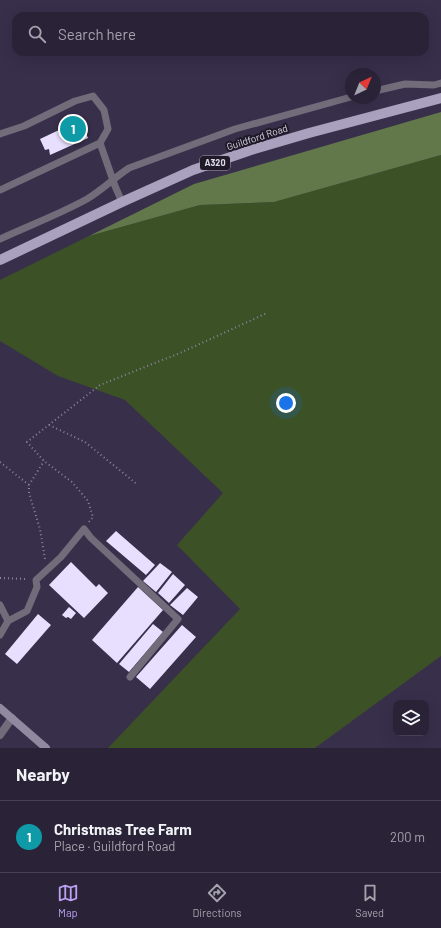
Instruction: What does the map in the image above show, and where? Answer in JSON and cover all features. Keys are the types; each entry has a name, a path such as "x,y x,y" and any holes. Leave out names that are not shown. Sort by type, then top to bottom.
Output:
{"main road":[{"name":"Guildford Road","path":"0,260 193,170 251,150 309,133 441,98"},
{"path":"0,708 46,748"}],"street":[{"path":"0,735 12,718"}],"lane":[{"path":"381,90 405,84 434,85 441,83"},
{"path":"0,134 24,126 75,100 93,96 104,110 108,129 100,143 0,190"},
{"name":"Guildford Road","path":"0,239 87,199 106,187 129,168 235,129 345,99"},
{"path":"100,143 122,202"},
{"path":"0,634 8,621 27,611 37,587 36,580 61,557 84,529 91,538 178,619 130,677"},
{"path":"0,604 8,621"}],"path":[{"path":"84,529 93,517 88,501 72,482 44,461 27,442 100,385 180,353 267,313"},
{"path":"49,425 85,442 138,485"},
{"path":"44,461 29,485 29,493 40,529 47,570"},
{"path":"0,462 29,485"},
{"path":"0,578 36,580"}],"green space":[{"path":"441,112 441,155 274,202 200,205 89,236 194,184"},
{"path":"441,155 441,656 315,748 108,748 240,609 177,545 223,493 125,400 58,376 0,341 0,280 89,236 200,205 274,202"}],"building":[{"path":"80,120 88,138 50,155 49,149 45,150 40,139"},
{"path":"116,531 155,565 146,575 106,541"},
{"path":"71,562 96,587 99,584 108,593 84,618 49,585"},
{"path":"160,563 172,572 156,592 143,581"},
{"path":"173,574 185,585 169,603 158,593"},
{"path":"138,587 163,610 117,663 92,640"},
{"path":"187,588 198,597 183,615 170,605"},
{"path":"69,607 76,613 71,619 62,615"},
{"path":"38,614 51,625 17,664 5,654"},
{"path":"153,624 163,632 129,672 119,664"},
{"path":"182,625 196,637 150,689 136,677"}],"place":[{"name":"Christmas Tree Farm","path":"73,129"}]}
